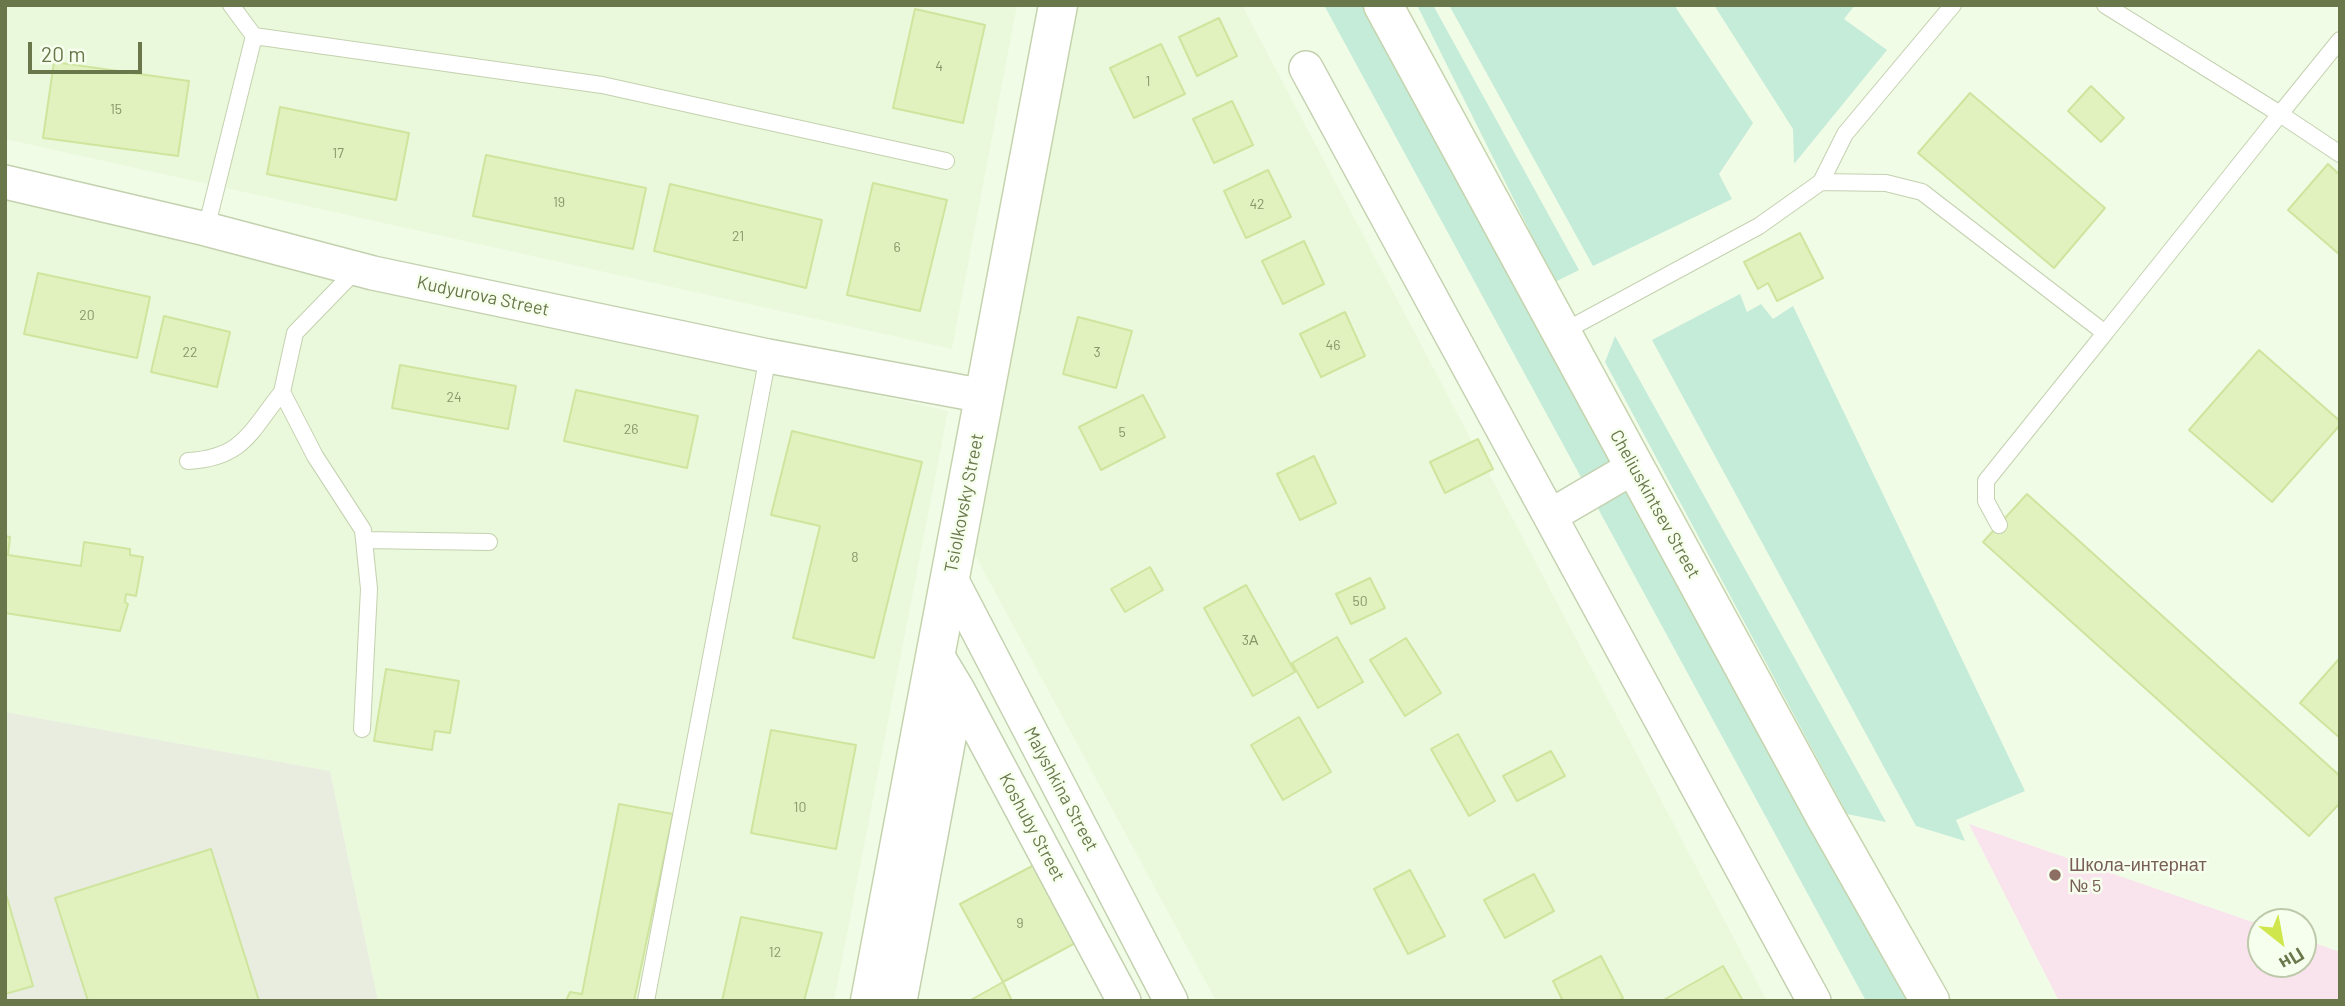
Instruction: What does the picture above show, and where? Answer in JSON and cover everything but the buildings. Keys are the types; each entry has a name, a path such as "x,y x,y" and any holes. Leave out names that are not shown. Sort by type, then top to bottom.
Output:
{"main road":[{"name":"Tsiolkovsky Street","path":"870,1001 937,655 974,395 1058,5"},
{"name":"Cheliuskintsev Street","path":"1383,5 1634,467 1930,1001"}],"street":[{"path":"1306,68 1814,1001"},
{"name":"Kudyurova Street","path":"5,182 206,229 357,269 768,356 974,395"},
{"path":"1550,516 1634,467"},
{"name":"Malyshkina Street","path":"950,577 1171,1001"},
{"name":"Koshuby Street","path":"937,655 1124,1001"},
{"path":"900,1001 958,690"}],"lane":[{"path":"231,5 254,36 602,85 946,161"},
{"path":"1561,332 1759,226 1821,182 1845,134 1953,5"},
{"path":"2105,5 2340,154"},
{"path":"206,229 254,36"},
{"path":"1999,525 1986,501 1986,481 2340,40"},
{"path":"1821,182 1886,183 1922,192 2105,333"},
{"path":"188,461 209,460 236,449 282,392 295,333 357,269"},
{"path":"646,1001 768,356"},
{"path":"282,392 315,456 363,530 369,589 362,729"},
{"path":"364,540 489,542"}],"shaded area":[{"path":"5,5 1017,5 952,349 5,139"},
{"path":"1077,5 1242,5 1767,1001 1216,1001 975,555"},
{"path":"1324,5 1368,5 1910,1001 1866,1001"},
{"path":"1417,5 1433,5 1579,270 1555,282"},
{"path":"1449,5 1674,5 1753,123 1719,174 1732,199 1593,266"},
{"path":"1714,5 1855,5 1844,19 1887,50 1794,164 1793,129"},
{"path":"5,196 948,411 834,1001 378,1001 330,771 5,712"},
{"path":"1740,294 1747,312 1761,304 1773,319 1793,306 2025,791 1956,820 1965,841 1916,826 1652,340"},
{"path":"1615,336 1886,822 1847,814 1605,362"},
{"path":"5,712 330,771 378,1001 5,1001"},
{"name":"Школа-интернат № 5","path":"1969,824 2247,920 2247,978 2317,978 2317,944 2340,952 2340,1001 2059,1001"}],"place":[{"name":"Школа-интернат № 5","path":"2055,875"}]}
